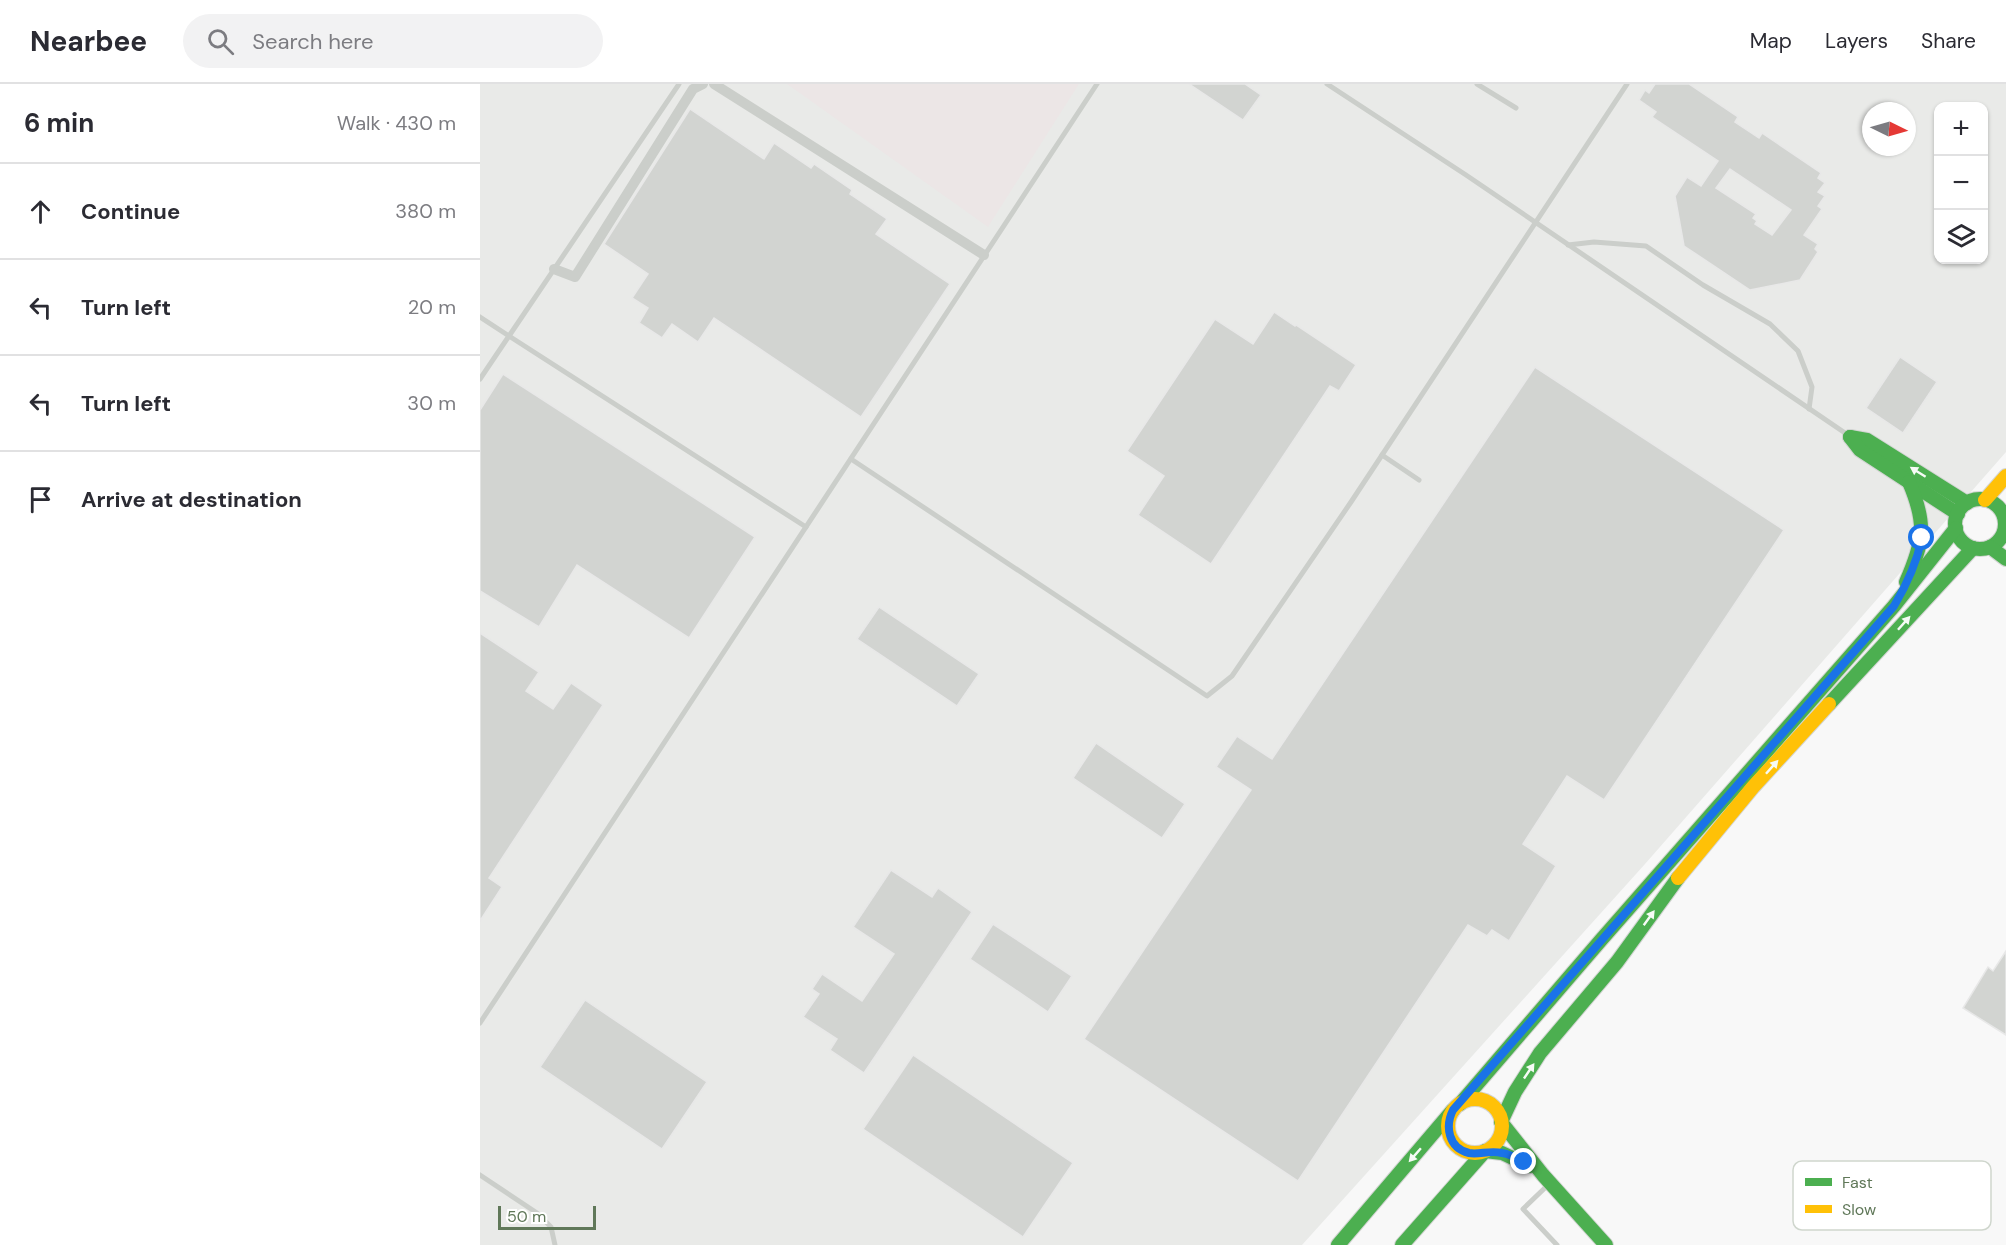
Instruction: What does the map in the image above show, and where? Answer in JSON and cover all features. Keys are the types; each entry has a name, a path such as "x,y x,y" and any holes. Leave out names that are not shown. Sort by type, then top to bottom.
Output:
{"main road":[{"path":"1850,437 1860,450 1960,515"},
{"path":"1338,1245 1895,604 1960,515 1979,500 1995,504 2005,522 2000,540 1990,547 1978,549 1963,542 1960,515 1867,440 1850,437"},
{"path":"1985,500 2006,476"},
{"path":"1895,604 1920,550 1922,538 1920,505 1909,482"},
{"path":"1990,547 2006,559"},
{"path":"1402,1245 1485,1151 1493,1146 1498,1139 1501,1122 1515,1092 1540,1053 1617,962 1682,872 1754,788 1973,548"},
{"path":"1547,1179 1513,1156 1485,1151 1468,1153 1460,1149 1449,1136 1448,1127 1456,1107 1477,1100 1493,1107 1501,1122 1547,1179 1606,1245"}],"street":[{"path":"554,269 575,277 693,89 703,84"},
{"path":"714,84 984,255"}],"lane":[{"path":"480,379 679,84"},
{"path":"480,1023 1097,84"},
{"path":"1477,84 1516,108"},
{"path":"851,459 1207,696 1232,676 1627,84"},
{"path":"1332,85 1850,437"},
{"path":"1568,245 1594,242 1646,246 1703,285 1770,324 1798,351 1812,387 1809,409"},
{"path":"480,317 806,527"},
{"path":"1382,454 1419,480"},
{"path":"480,1175 537,1214 551,1227 555,1245"},
{"path":"1547,1179 1523,1209 1557,1245"}],"shaded area":[{"path":"480,84 2006,84 2006,452 1645,864 1302,1245 480,1245"},
{"path":"787,84 1079,84 988,227"}],"building":[{"path":"1189,84 1245,84 1261,95 1243,120"},
{"path":"1655,84 1689,84 1738,117 1735,122 1759,138 1762,133 1821,173 1818,178 1825,183 1818,192 1825,196 1818,206 1822,209 1804,235 1818,244 1815,249 1818,252 1800,280 1750,290 1684,246 1675,196 1687,177 1701,186 1718,161 1652,117 1656,112 1639,100 1645,90 1649,93","holes":["1730,169 1791,210 1772,235 1755,224 1757,221 1753,218 1756,214 1716,188"]},
{"path":"690,109 764,159 774,143 811,168 814,164 852,190 850,194 887,219 876,234 950,284 861,417 714,318 698,342 672,324 662,338 639,323 648,308 632,298 648,274 604,244"},
{"path":"1274,312 1356,365 1339,391 1330,386 1211,564 1138,515 1164,476 1127,451 1215,319 1253,344"},
{"path":"1900,357 1937,382 1903,433 1866,408"},
{"path":"1535,367 1784,530 1604,800 1567,776 1523,844 1556,866 1509,941 1492,930 1487,936 1468,925 1298,1181 1084,1039 1251,790 1216,767 1237,736 1272,759"},
{"path":"503,374 755,537 689,638 577,565 539,627 480,591 480,410"},
{"path":"879,607 979,674 957,706 857,639"},
{"path":"480,633 539,672 526,691 553,709 571,683 603,705 489,878 502,887 480,921"},
{"path":"1096,743 1185,804 1162,838 1073,778"},
{"path":"891,870 932,897 938,888 972,912 864,1073 830,1050 837,1039 803,1017 819,994 812,989 822,974 862,1001 894,954 853,927"},
{"path":"993,924 1072,976 1048,1012 970,959"},
{"path":"2006,951 2006,1035 1963,1008 1988,967 1993,971"},
{"path":"585,1000 707,1082 662,1149 540,1067"},
{"path":"913,1055 1073,1163 1023,1237 863,1129"}],"traffic: fast":[{"path":"1850,437 1867,440 1967,503"},
{"path":"1850,437 1860,450 1958,514"},
{"path":"1906,582 1917,555 1921,532 1919,510 1909,482"},
{"path":"1980,499 1994,503 2001,510 2005,524 2001,538 1994,545 1980,549 1966,545 1959,538 1955,524 1959,510 1966,503 1980,499"},
{"path":"1460,1104 1894,606 1956,528"},
{"path":"1990,547 2006,559"},
{"path":"1829,704 1973,548"},
{"path":"1606,1245 1543,1175 1501,1122 1515,1092 1540,1053 1617,962 1678,878"},
{"path":"1338,1245 1453,1110"},
{"path":"1402,1245 1485,1151 1502,1153 1530,1166"}],"traffic: slow":[{"path":"1985,500 2006,476"},
{"path":"1678,878 1753,787 1829,704"},
{"path":"1475,1099 1485,1101 1494,1107 1500,1116 1502,1126 1500,1136 1494,1145 1485,1151 1475,1153 1465,1151 1456,1145 1450,1136 1448,1126 1450,1116 1456,1107 1465,1101 1475,1099"}],"route":[{"path":"1524,1162 1502,1153 1485,1151 1468,1153 1460,1149 1449,1136 1449,1118 1453,1110 1894,606 1920,550 1922,538"}]}
